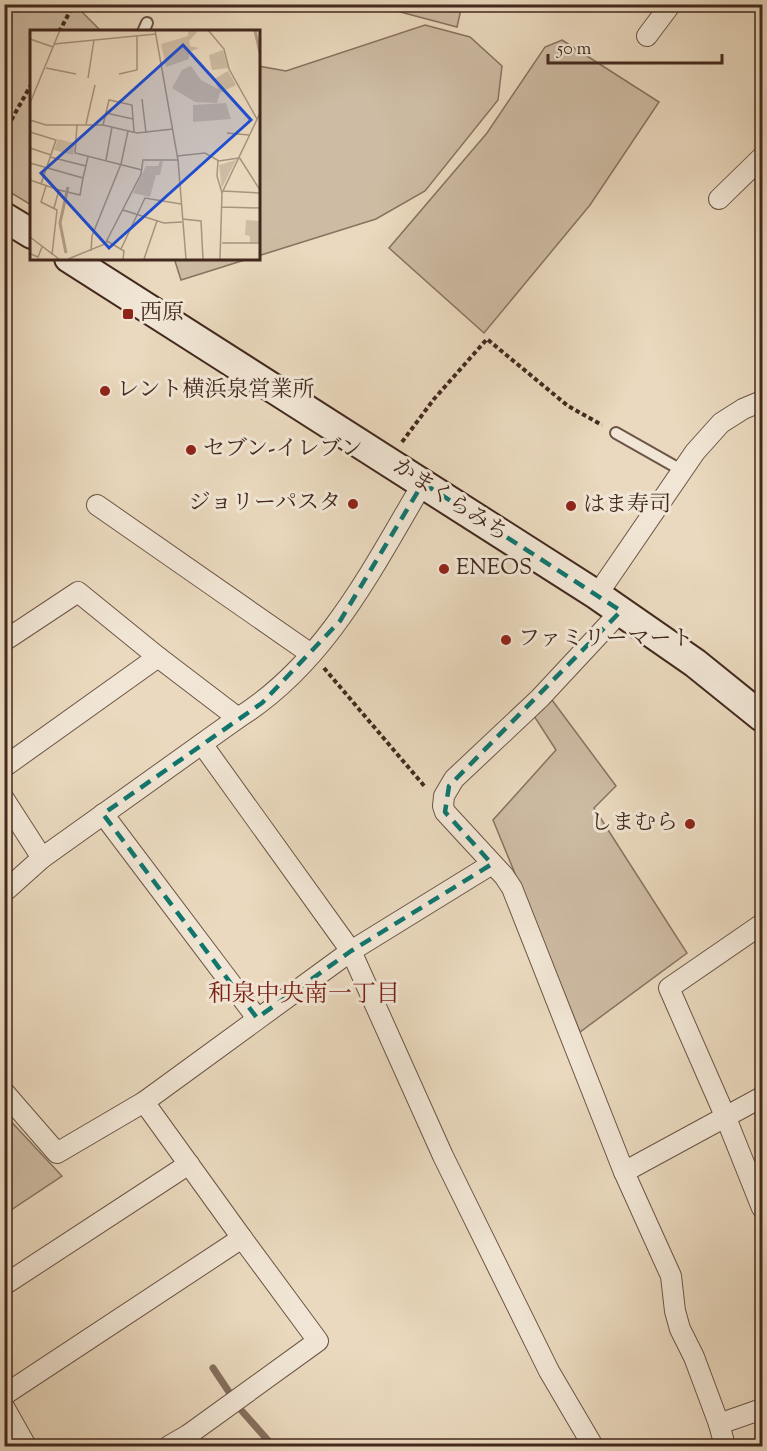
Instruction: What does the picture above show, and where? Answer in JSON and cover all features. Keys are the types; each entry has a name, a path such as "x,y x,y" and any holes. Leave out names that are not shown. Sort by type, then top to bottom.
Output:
{"main road":[{"path":"4,216 30,233"},
{"name":"かまくらみち","path":"72,260 597,595 694,663 762,717"}],"street":[{"path":"647,36 671,4"},
{"path":"718,199 762,157"},
{"path":"597,595 695,452 721,423 743,409 762,401"},
{"path":"4,892 42,858 261,703 312,654 339,621 423,483"},
{"path":"97,505 312,654"},
{"path":"4,641 78,592 238,718"},
{"path":"621,611 540,698 454,779 444,796 443,806 449,819 504,876 512,888 624,1172 671,1276 675,1311 680,1329 694,1357 725,1446"},
{"path":"4,767 158,657"},
{"path":"202,744 351,951 442,1156 549,1371 593,1446"},
{"path":"4,799 42,858"},
{"path":"103,814 257,1018"},
{"path":"4,1092 57,1153 144,1102 351,951 492,864"},
{"path":"762,924 669,988 726,1118 762,1208"},
{"path":"624,1172 762,1097"},
{"path":"144,1102 318,1341 224,1409 191,1441 169,1446"},
{"path":"4,1285 189,1164"},
{"path":"4,1395 242,1238"},
{"path":"4,1407 26,1446"},
{"path":"719,1424 762,1409"}],"lane":[{"path":"616,433 682,471"}],"path":[{"path":"60,30 74,4"},
{"path":"4,133 30,87"},
{"path":"388,461 434,399 487,339 568,406 616,433"},
{"path":"312,654 443,806"}],"highlighted area":[{"path":"423,483 621,611 449,786 445,812 492,864 351,951 257,1018 103,814 262,703 340,621"}],"shaded area":[{"path":"462,4 457,27 374,5"},
{"path":"4,5 75,5 100,30 30,30 30,204 5,189"},
{"path":"425,25 470,37 502,66 498,100 425,191 376,219 260,255 260,66 286,71"},
{"path":"562,40 659,102 590,205 484,333 389,248 487,133 545,47"},
{"path":"175,260 245,260 181,280"},
{"path":"552,700 616,786 594,808 687,953 580,1032 493,820 556,750 534,716"},
{"path":"5,1115 62,1176 4,1214"}],"waterway":[{"path":"213,1368 241,1410 273,1446"}],"place":[{"name":"西原","path":"128,314"},
{"name":"レント横浜泉営業所","path":"105,391"},
{"name":"セブン-イレブン","path":"191,450"},
{"name":"ジョリーパスタ","path":"353,504"},
{"name":"はま寿司","path":"571,506"},
{"name":"ENEOS","path":"444,569"},
{"name":"ファミリーマート","path":"506,640"},
{"name":"しまむら","path":"690,824"}],"district":[{"name":"和泉中央南一丁目","path":"304,995"}]}
